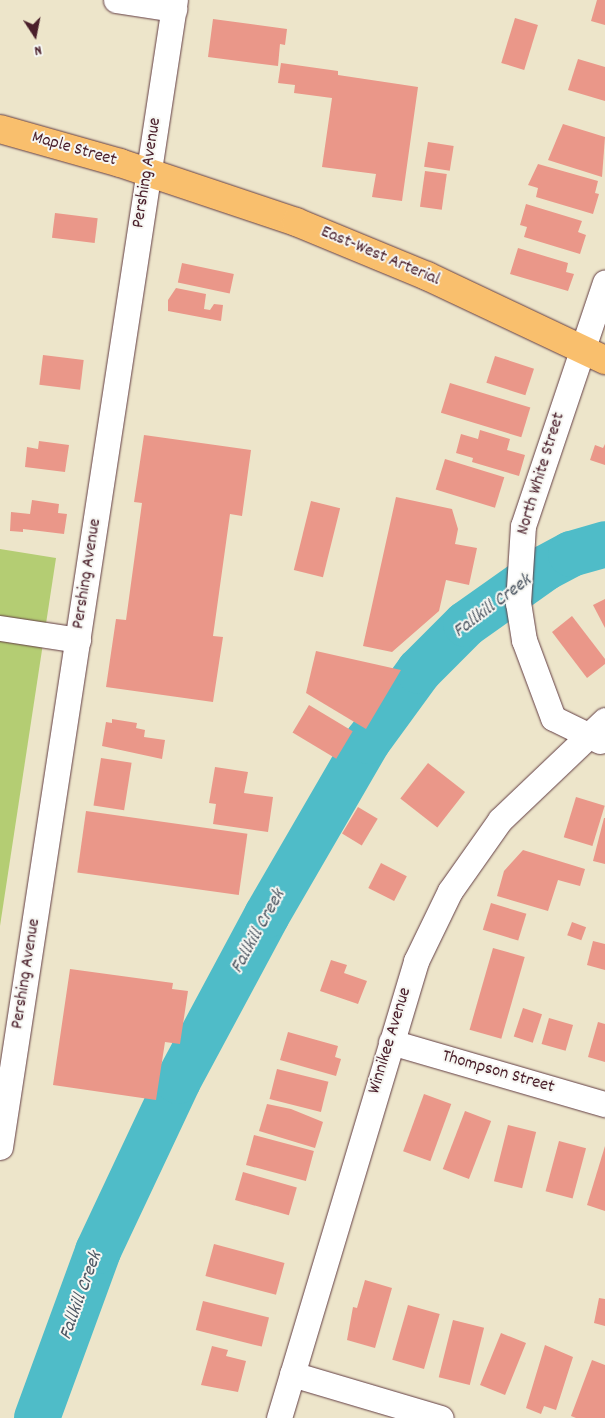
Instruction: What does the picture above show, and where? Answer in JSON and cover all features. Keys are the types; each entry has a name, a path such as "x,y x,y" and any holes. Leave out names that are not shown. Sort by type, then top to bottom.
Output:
{"highway":[{"name":"Maple Street","path":"0,130 148,172"},
{"name":"East-West Arterial","path":"148,172 260,210 384,257 594,355"}],"street":[{"path":"116,0 175,4"},
{"name":"Pershing Avenue","path":"0,1147 175,4"},
{"name":"North White Street","path":"595,739 554,718 524,640 518,615 519,566 523,526 594,355 605,282"},
{"path":"0,628 78,640"},
{"name":"Winnikee Avenue","path":"279,1418 416,961 450,891 500,820 595,739 605,720"},
{"name":"Thompson Street","path":"391,1042 605,1104"},
{"path":"292,1374 441,1418"}],"green space":[{"path":"0,549 56,558 0,926"}],"building":[{"path":"597,0 605,0 605,25 591,21"},
{"path":"515,18 538,25 524,70 501,63"},
{"path":"213,19 287,29 285,45 280,44 278,66 208,57"},
{"path":"578,59 605,67 605,101 568,90"},
{"path":"281,63 338,71 338,75 418,87 402,201 372,197 376,174 322,167 332,98 294,93 295,85 278,83"},
{"path":"563,124 605,137 602,177 548,160"},
{"path":"428,142 454,146 450,171 424,167"},
{"path":"538,164 598,181 595,193 599,194 593,214 536,197 538,188 528,185"},
{"path":"425,171 447,174 442,210 420,207"},
{"path":"526,204 582,221 578,232 586,235 580,254 524,237 527,227 520,225"},
{"path":"55,213 98,218 95,243 52,238"},
{"path":"518,248 568,263 566,272 574,274 568,291 510,274"},
{"path":"182,263 234,274 230,294 178,283"},
{"path":"176,288 206,294 204,309 210,310 214,304 223,305 221,321 168,311 168,300"},
{"path":"43,355 84,360 80,390 39,385"},
{"path":"495,356 534,369 525,395 486,383"},
{"path":"450,383 530,408 521,437 441,413"},
{"path":"480,430 510,439 507,450 525,455 519,476 472,462 473,458 456,453 461,434 478,439"},
{"path":"144,435 251,450 242,516 230,514 213,636 223,637 213,702 106,687 116,619 126,620 142,503 134,502"},
{"path":"39,441 69,445 65,472 25,467 27,447 38,449"},
{"path":"605,444 605,465 590,460 595,445 603,448"},
{"path":"445,459 504,477 495,508 436,490"},
{"path":"396,497 452,509 458,529 455,544 477,548 469,585 446,580 439,611 392,652 363,646"},
{"path":"32,500 59,504 58,513 67,514 64,534 23,529 23,532 10,531 11,512 30,514"},
{"path":"311,501 340,508 323,577 294,570"},
{"path":"605,599 605,628 593,605"},
{"path":"572,616 605,659 605,664 587,678 552,632"},
{"path":"316,651 401,670 366,729 306,693"},
{"path":"309,705 353,731 336,759 293,732"},
{"path":"112,719 137,723 136,728 145,730 144,737 165,740 162,759 102,746 106,722 112,723"},
{"path":"101,758 132,763 124,810 93,805"},
{"path":"428,763 465,792 437,827 400,798"},
{"path":"215,767 248,772 244,793 273,797 268,832 213,824 216,804 209,803"},
{"path":"576,797 605,806 592,846 564,837"},
{"path":"358,807 378,819 362,845 342,834"},
{"path":"86,811 247,834 239,895 77,872"},
{"path":"605,818 605,864 593,861"},
{"path":"523,850 585,869 580,886 558,880 548,911 497,896 504,871"},
{"path":"381,863 407,876 394,901 368,888"},
{"path":"491,903 526,914 518,941 483,930"},
{"path":"572,922 586,927 581,940 567,935"},
{"path":"593,941 605,944 605,970 587,965"},
{"path":"493,948 525,957 501,1039 470,1030"},
{"path":"331,960 347,965 344,973 367,981 358,1004 320,991"},
{"path":"70,969 173,983 172,989 188,991 180,1044 165,1042 156,1100 53,1085"},
{"path":"523,1008 542,1014 533,1043 514,1037"},
{"path":"549,1018 573,1025 566,1051 542,1044"},
{"path":"598,1022 605,1024 605,1062 588,1057"},
{"path":"288,1032 338,1046 335,1057 341,1059 336,1076 280,1060"},
{"path":"277,1069 328,1082 321,1112 270,1099"},
{"path":"424,1094 451,1104 430,1161 403,1151"},
{"path":"267,1104 291,1109 323,1122 315,1148 259,1131"},
{"path":"465,1111 491,1121 469,1179 443,1169"},
{"path":"508,1125 536,1132 522,1188 494,1181"},
{"path":"254,1135 314,1151 306,1181 246,1165"},
{"path":"559,1141 586,1148 573,1198 546,1191"},
{"path":"605,1146 605,1211 587,1205"},
{"path":"243,1172 297,1187 289,1215 235,1200"},
{"path":"214,1244 285,1263 276,1295 205,1276"},
{"path":"365,1280 392,1288 375,1348 347,1340 353,1307 357,1308"},
{"path":"599,1298 605,1299 605,1326 594,1323"},
{"path":"203,1301 269,1317 262,1347 196,1330"},
{"path":"408,1305 440,1314 424,1369 392,1360"},
{"path":"453,1320 484,1328 470,1385 439,1377"},
{"path":"501,1333 526,1343 505,1395 480,1385"},
{"path":"545,1345 573,1357 556,1410 544,1406 541,1414 526,1408"},
{"path":"212,1346 228,1350 226,1356 246,1361 238,1392 201,1385"},
{"path":"592,1360 605,1365 605,1418 576,1418 571,1416"}],"waterway":[{"name":"Fallkill Creek","path":"37,1418 98,1251 178,1081 267,915 368,741 419,671 466,624 545,568 571,554 605,544"}]}
